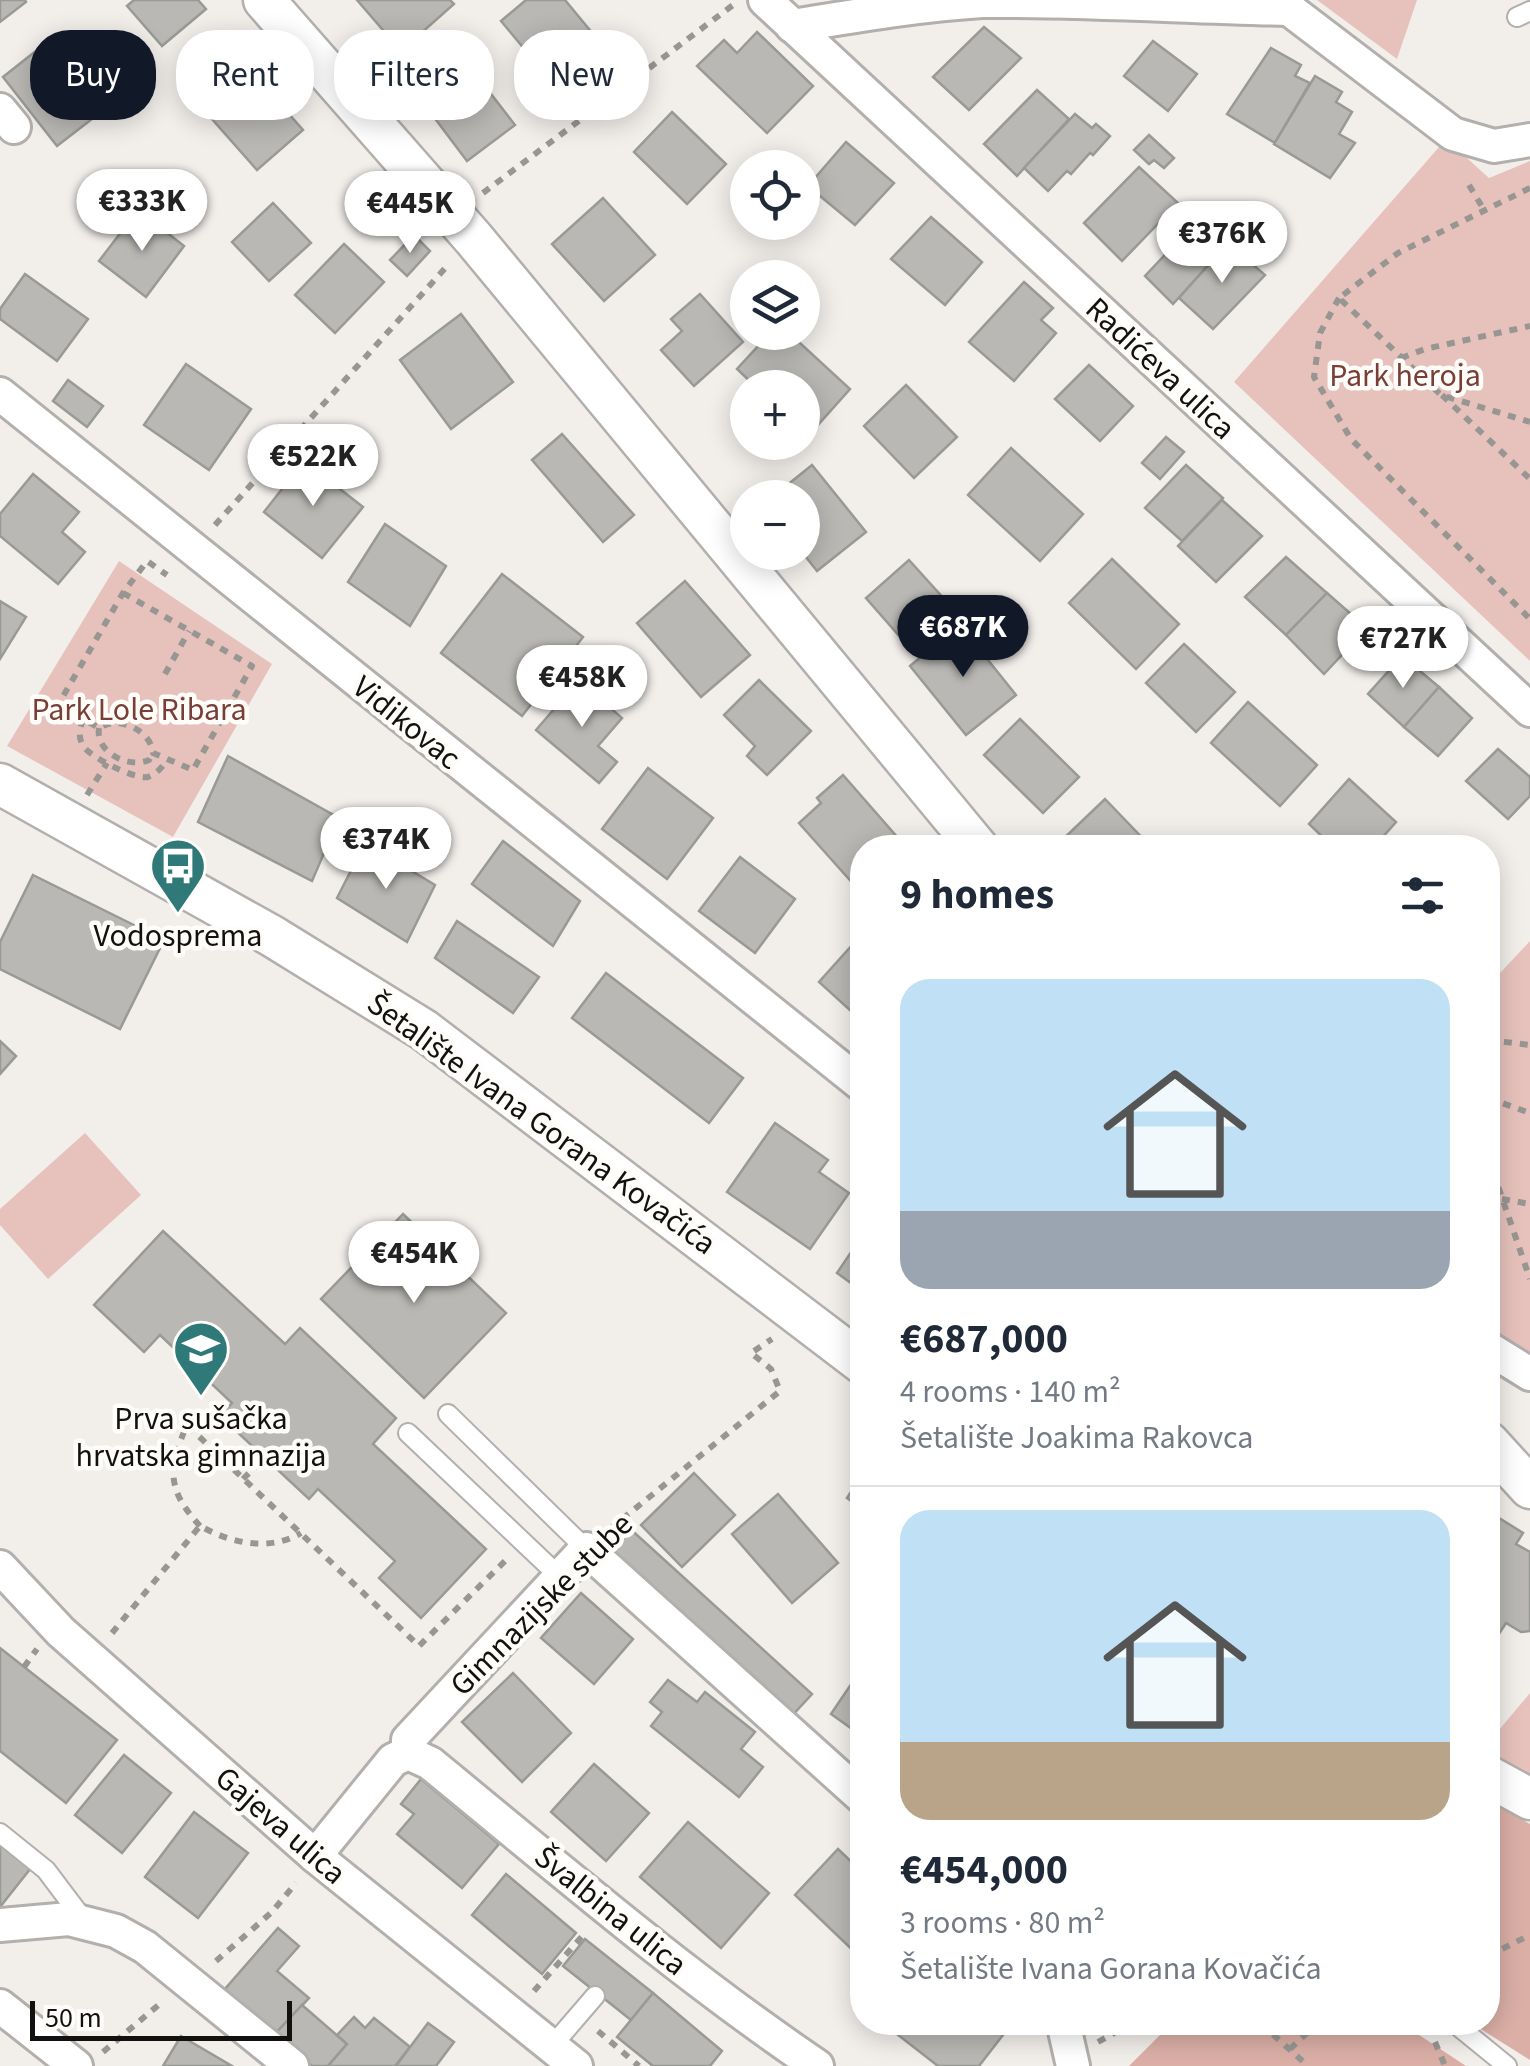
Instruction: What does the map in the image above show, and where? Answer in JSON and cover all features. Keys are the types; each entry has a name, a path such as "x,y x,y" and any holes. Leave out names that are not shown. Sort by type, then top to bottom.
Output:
{"street":[{"path":"264,0 474,240 967,835"},
{"path":"792,26 984,1 1283,5 1452,134 1494,146 1530,140"},
{"name":"Radićeva ulica","path":"750,2 792,26 1530,710"},
{"name":"Vidikovac","path":"0,394 850,1075"},
{"name":"Šetalište Ivana Gorana Kovačića","path":"0,784 272,936 424,1030 850,1354"},
{"path":"1500,1355 1530,1374"},
{"path":"1500,1455 1530,1488"},
{"path":"586,1549 850,1786"},
{"name":"Gimnazijske stube","path":"310,1863 392,1760 408,1753 408,1740 586,1549"},
{"name":"Gajeva ulica","path":"0,1567 60,1632 310,1863 564,2056"},
{"name":"Švalbina ulica","path":"408,1753 430,1762 617,1916 758,2026 817,2066"},
{"path":"1500,1782 1530,1798"},
{"path":"0,1925 69,1920 116,1931 144,1947 292,2066"},
{"path":"0,2006 89,2060"},
{"path":"1070,2035 1085,2061"}],"lane":[{"path":"448,1414 586,1549"},
{"path":"408,1433 560,1577"},
{"path":"0,1833 46,1870 85,1922"},
{"path":"564,2056 579,2015 594,1996"},
{"path":"1469,2035 1508,2066"}],"path":[{"path":"470,203 750,2"},
{"path":"1469,185 1484,210"},
{"path":"1530,188 1398,253 1340,298 1320,333 1314,377 1351,439 1530,619"},
{"path":"214,526 448,264"},
{"path":"1340,298 1530,479"},
{"path":"1401,358 1426,348 1530,326"},
{"path":"1441,394 1530,422"},
{"path":"99,728 83,719 62,698 146,561 174,580"},
{"path":"123,593 252,666 193,770 153,753"},
{"path":"165,674 189,631"},
{"path":"83,719 81,743 108,763 137,777 161,770 166,761"},
{"path":"112,721 146,736 152,742 150,760 141,764 128,762 104,749 99,742 99,728 112,721"},
{"path":"80,804 108,763"},
{"path":"1500,1041 1530,1045"},
{"path":"1500,1102 1530,1113"},
{"path":"1500,1193 1526,1257 1530,1279"},
{"path":"1502,1199 1530,1204"},
{"name":"Gimnazijske stube","path":"586,1549 780,1391 770,1369 751,1353 780,1334"},
{"path":"301,1533 278,1543 264,1544 218,1536 200,1526 178,1494 173,1478 172,1460 187,1425 301,1533 419,1646 522,1544"},
{"path":"243,1478 265,1457"},
{"path":"102,1646 200,1526"},
{"path":"210,1966 272,1912 310,1863"},
{"path":"544,1980 591,1925"},
{"path":"1500,1950 1530,1936"},
{"path":"89,2060 171,1995"},
{"path":"579,2015 639,2066"},
{"path":"1085,2061 1092,2045 1110,2035"},
{"path":"1274,2035 1308,2066"},
{"path":"1290,2049 1305,2035"},
{"path":"1431,2035 1445,2066"}],"green space":[{"path":"1317,0 1417,0 1397,59"},
{"name":"Park heroja","path":"1446,139 1489,178 1530,161 1530,661 1234,382"},
{"name":"Park Lole Ribara","path":"119,561 272,664 173,837 7,746"},
{"path":"1530,941 1530,1361 1500,1342 1500,973"},
{"path":"85,1133 141,1195 48,1279 0,1225 0,1209"},
{"path":"1530,1693 1530,1778 1500,1761 1500,1729"}],"shaded area":[{"path":"1500,1808 1530,1824 1530,2060 1490,2035 1500,2035"},
{"path":"1160,2035 1419,2035 1466,2066 1129,2066"}],"building":[{"path":"0,0 25,0 26,2 0,22"},
{"path":"134,0 198,0 206,9 176,30 162,46 156,39 156,30 148,30 127,6"},
{"path":"357,0 450,0 454,4 425,30 383,30"},
{"path":"526,0 565,0 590,30 514,30 514,37 501,21"},
{"path":"984,27 1021,58 969,110 933,77"},
{"path":"757,32 813,86 767,133 697,66 724,40 737,53"},
{"path":"1153,41 1197,74 1168,111 1124,76"},
{"path":"1271,48 1301,65 1295,76 1310,83 1275,143 1227,114"},
{"path":"30,56 30,112 3,77"},
{"path":"1315,76 1342,92 1336,102 1352,112 1339,134 1355,143 1330,178 1274,144"},
{"path":"1037,90 1069,119 1017,176 984,144"},
{"path":"494,98 515,125 467,161 436,120 494,120"},
{"path":"672,112 726,164 687,204 634,152"},
{"path":"1075,114 1110,136 1048,191 1024,168"},
{"path":"37,120 91,120 57,146"},
{"path":"213,120 294,120 303,130 257,170"},
{"path":"1149,135 1174,158 1164,168 1154,160 1149,164 1134,150"},
{"path":"846,142 894,183 855,225 820,196 820,172"},
{"path":"1139,167 1178,203 1122,261 1084,223"},
{"path":"603,198 655,255 604,301 552,244"},
{"path":"273,203 311,243 269,281 232,242"},
{"path":"138,210 184,246 146,297 99,261"},
{"path":"931,217 982,262 945,305 891,259"},
{"path":"1193,225 1222,250 1173,304 1145,276"},
{"path":"414,235 430,251 407,276 390,260"},
{"path":"1228,243 1265,275 1213,329 1179,298"},
{"path":"344,244 384,282 335,333 295,295"},
{"path":"25,274 88,319 57,361 0,319 0,309"},
{"path":"1024,282 1053,308 1041,320 1056,333 1014,381 969,342"},
{"path":"700,294 730,327 730,350 734,350 694,386 661,350 682,331 671,319"},
{"path":"461,314 513,382 451,429 400,360"},
{"path":"754,350 808,350 850,389 820,423 820,370 737,369"},
{"path":"186,364 251,409 209,470 144,425"},
{"path":"1089,365 1133,406 1100,441 1055,399"},
{"path":"68,380 103,406 87,427 53,401"},
{"path":"906,385 957,437 914,478 864,426"},
{"path":"562,434 634,515 603,542 532,460"},
{"path":"1166,437 1184,452 1160,479 1142,463"},
{"path":"1011,448 1083,514 1040,561 968,495"},
{"path":"304,461 363,507 322,558 264,512"},
{"path":"812,465 866,532 820,569 820,480 793,480"},
{"path":"1186,465 1223,498 1182,541 1145,508"},
{"path":"33,474 79,512 62,532 85,552 58,584 0,536 0,514"},
{"path":"1222,500 1262,536 1216,582 1178,546"},
{"path":"385,524 446,566 410,626 348,582"},
{"path":"1286,557 1327,593 1286,635 1245,597"},
{"path":"1112,559 1179,624 1136,669 1069,603"},
{"path":"909,560 945,600 901,638 866,598"},
{"path":"502,574 583,637 522,716 441,653"},
{"path":"685,581 750,655 701,697 637,623"},
{"path":"1327,593 1367,628 1324,674 1286,635"},
{"path":"0,601 26,617 0,659"},
{"path":"960,625 1016,695 966,735 910,666"},
{"path":"1184,644 1235,692 1196,732 1146,683"},
{"path":"1402,656 1439,687 1404,727 1368,694"},
{"path":"579,680 622,718 598,746 617,762 599,783 536,730"},
{"path":"759,680 811,731 767,775 747,756 755,746 724,715"},
{"path":"1439,687 1472,718 1438,756 1404,727"},
{"path":"1248,702 1317,765 1280,806 1211,743"},
{"path":"1020,719 1079,777 1043,813 984,755"},
{"path":"1498,749 1530,777 1530,796 1508,819 1466,781"},
{"path":"228,756 339,818 312,881 198,822"},
{"path":"648,768 713,818 667,879 602,829"},
{"path":"843,775 895,835 850,835 850,880 799,823 821,803 817,798"},
{"path":"1349,779 1396,822 1384,835 1320,835 1309,824"},
{"path":"1105,799 1140,835 1067,835"},
{"path":"503,841 580,901 553,946 472,884"},
{"path":"365,843 435,885 407,942 337,898"},
{"path":"740,857 795,899 755,953 699,911"},
{"path":"33,875 164,940 120,1029 0,969 0,942"},
{"path":"457,921 539,977 513,1013 435,958"},
{"path":"850,947 850,1010 819,982"},
{"path":"606,973 743,1078 709,1123 572,1018"},
{"path":"0,1041 16,1056 0,1074"},
{"path":"775,1123 828,1160 819,1172 849,1193 810,1249 727,1192"},
{"path":"403,1214 506,1313 424,1398 321,1299"},
{"path":"163,1231 285,1344 300,1328 396,1418 373,1444 486,1549 421,1618 379,1578 395,1561 318,1489 309,1499 220,1416 232,1403 160,1335 144,1352 94,1305"},
{"path":"850,1254 850,1282 837,1273"},
{"path":"694,1473 735,1515 682,1567 641,1525"},
{"path":"778,1494 838,1563 792,1603 732,1534"},
{"path":"1500,1519 1523,1533 1516,1544 1530,1552 1530,1631 1521,1632 1506,1623 1500,1632"},
{"path":"627,1526 812,1694 789,1719 604,1551"},
{"path":"581,1593 633,1639 594,1684 541,1638"},
{"path":"0,1648 117,1740 66,1803 0,1751"},
{"path":"513,1673 571,1733 522,1782 462,1722"},
{"path":"668,1680 697,1702 705,1692 755,1732 741,1749 763,1767 739,1797 651,1726 662,1712 650,1702"},
{"path":"850,1686 850,1727 831,1714"},
{"path":"124,1755 171,1793 122,1853 75,1815"},
{"path":"594,1764 649,1813 606,1861 551,1812"},
{"path":"421,1779 499,1844 462,1888 397,1834 414,1814 401,1804"},
{"path":"194,1812 248,1853 198,1918 145,1877"},
{"path":"688,1822 769,1893 721,1948 640,1877"},
{"path":"0,1844 31,1868 0,1907"},
{"path":"838,1849 850,1860 850,1948 795,1895"},
{"path":"506,1874 576,1933 542,1974 472,1915"},
{"path":"278,1928 299,1946 277,1971 309,1998 275,2034 225,1989"},
{"path":"585,1939 653,1993 631,2020 563,1966"},
{"path":"653,1993 722,2051 710,2066 653,2066 617,2037"},
{"path":"302,2005 347,2044 328,2066 312,2066 275,2034"},
{"path":"354,2017 365,2028 374,2018 410,2047 395,2066 328,2066 347,2044 337,2035"},
{"path":"428,2023 454,2042 436,2066 396,2066"},
{"path":"898,2035 1003,2035 979,2066 938,2066"},
{"path":"181,2036 232,2066 163,2066"}],"place":[{"name":"Vodosprema","path":"178,915"},
{"name":"Prva sušačka hrvatska gimnazija","path":"201,1398"}]}
